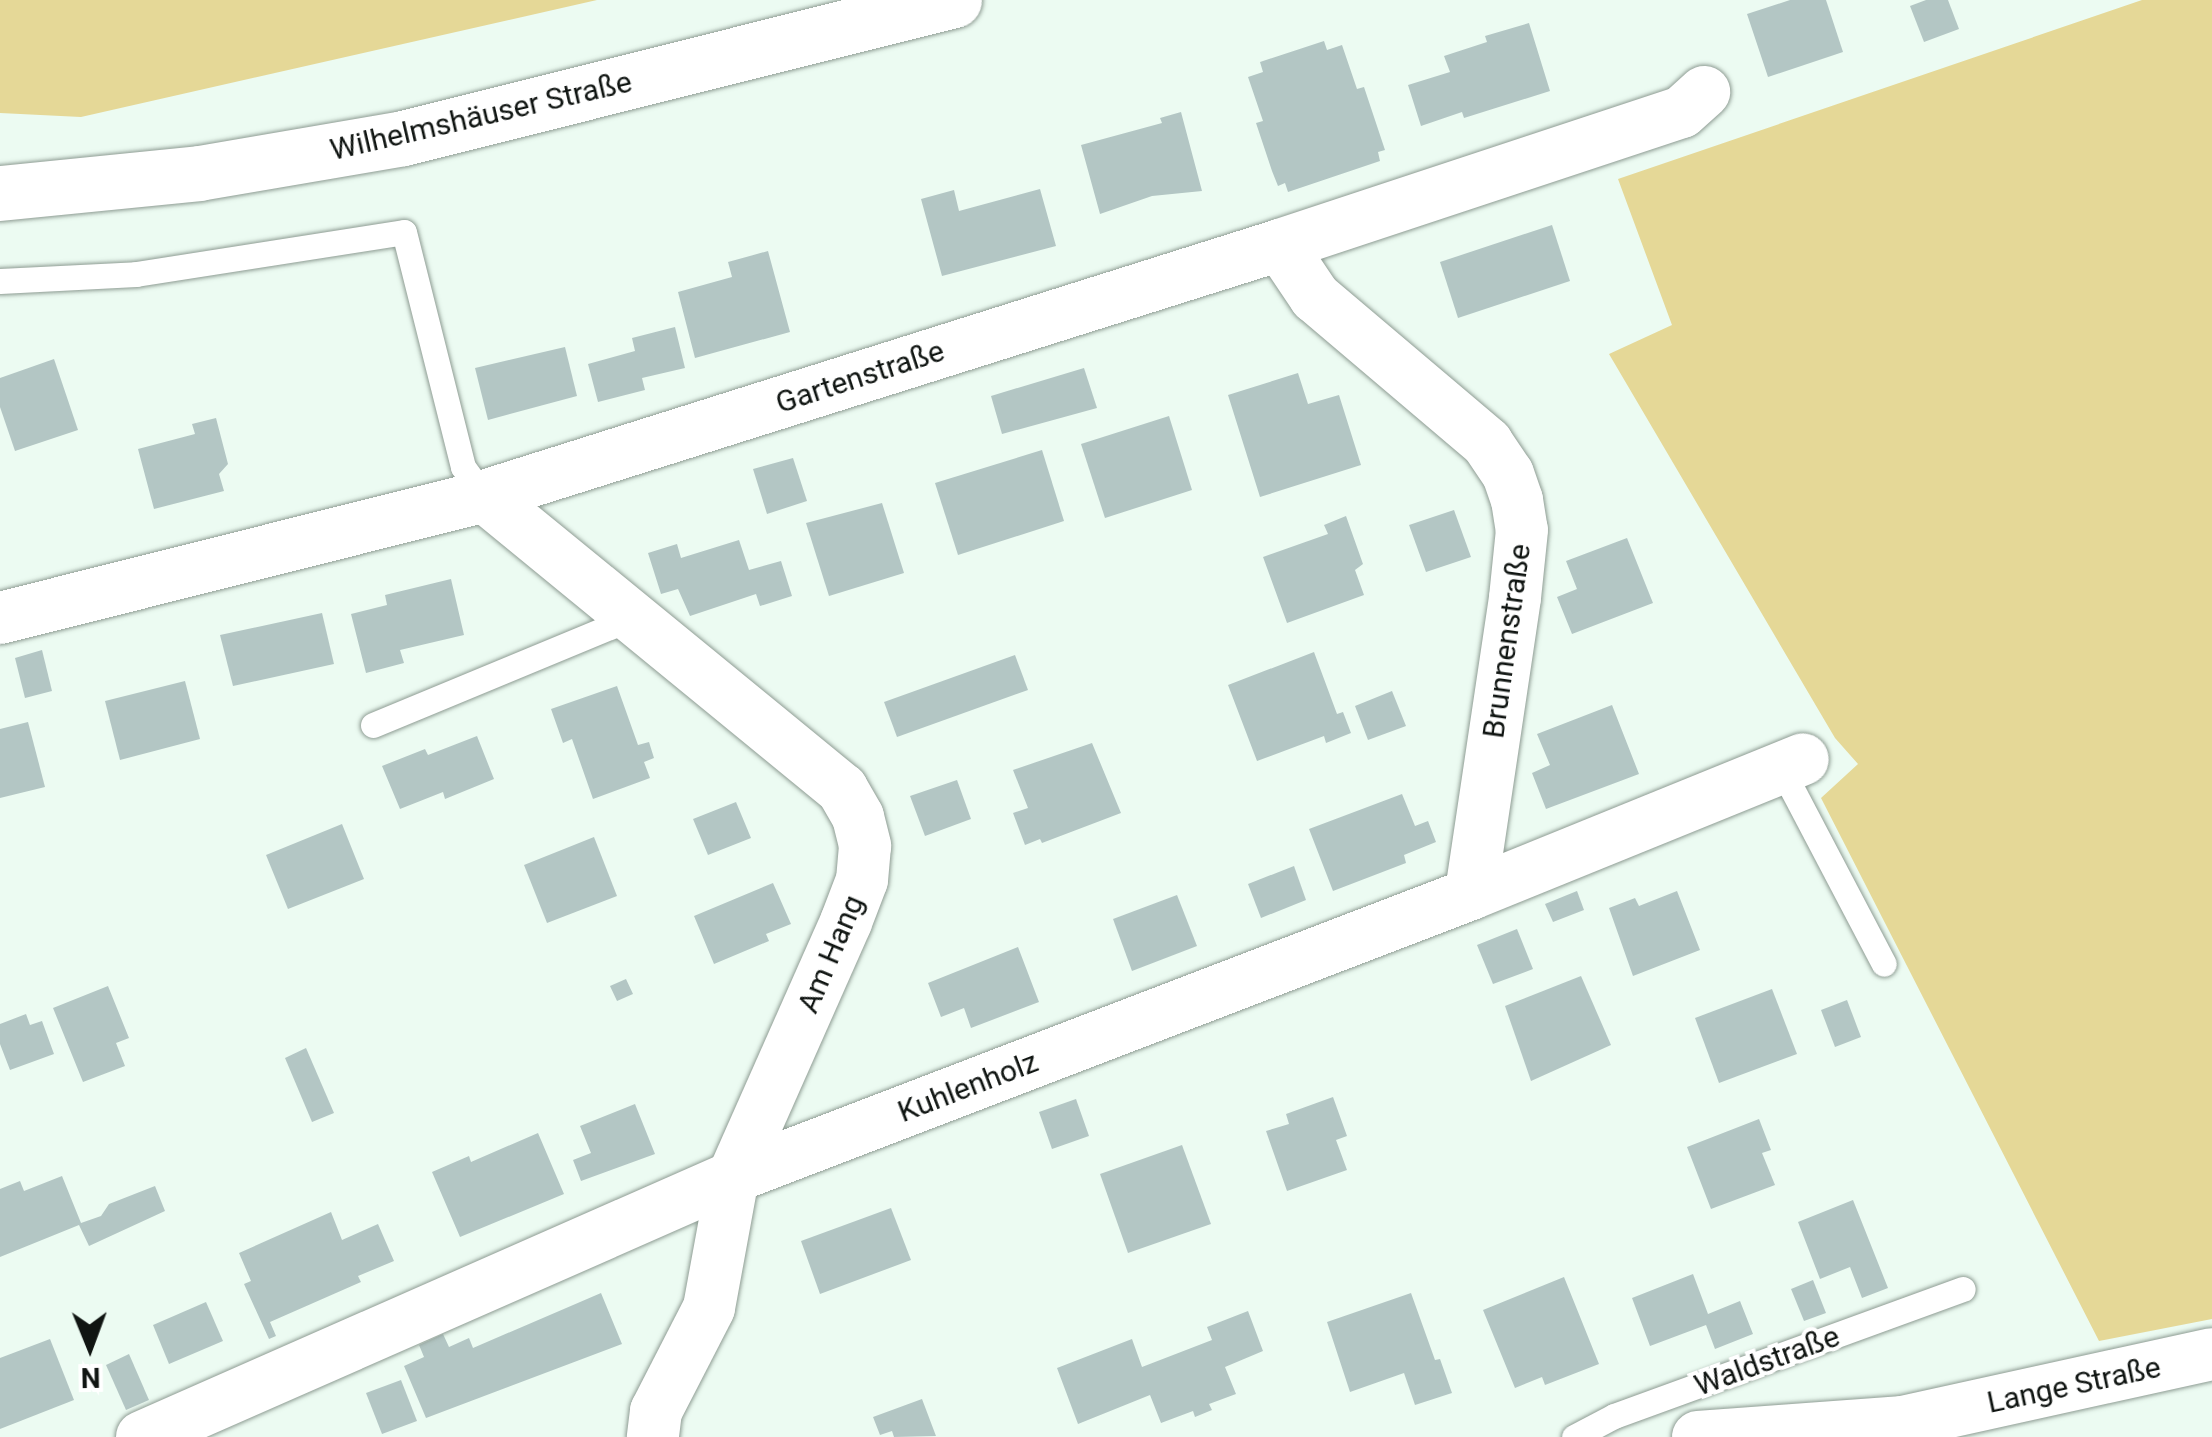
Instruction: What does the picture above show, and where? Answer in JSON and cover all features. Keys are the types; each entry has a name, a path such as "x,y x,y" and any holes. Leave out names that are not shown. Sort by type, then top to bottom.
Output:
{"main road":[{"name":"Wilhelmshäuser Straße","path":"0,193 199,172 403,138 954,0"}],"street":[{"name":"Gartenstraße","path":"0,618 484,496 1280,245 1682,112 1704,92"},
{"name":"Brunnenstraße","path":"1280,245 1315,297 1487,443 1508,474 1517,500 1522,530 1515,598 1471,894"},
{"name":"Am Hang","path":"484,496 842,789 858,817 865,846 862,880 846,922 733,1177 709,1308 656,1411 653,1437"},
{"name":"Kuhlenholz","path":"142,1437 733,1177 1471,894 1792,764"},
{"name":"Lange Straße","path":"1698,1437 1903,1422 2212,1354"}],"lane":[{"path":"0,281 136,274 404,232 463,467 484,496"},
{"path":"372,725 634,618"},
{"path":"1792,764 1884,964"},
{"name":"Waldstraße","path":"1574,1437 1614,1416 1963,1289"}],"shaded area":[{"path":"0,0 597,0 81,117 0,113"},
{"path":"2142,0 2212,0 2212,1319 2099,1341 1821,798 1858,764 1835,738 1609,354 1672,325 1618,179"}],"building":[{"path":"1790,0 1826,0 1843,52 1768,77 1747,14"},
{"path":"1926,0 1948,0 1959,29 1924,42 1910,6"},
{"path":"1529,23 1550,91 1464,118 1462,112 1421,126 1408,85 1450,72 1444,56 1487,42 1485,36"},
{"path":"1324,41 1327,50 1342,45 1357,89 1364,87 1385,150 1378,152 1380,161 1288,192 1285,183 1278,186 1272,171 1256,123 1263,121 1248,77 1263,72 1260,62"},
{"path":"1181,112 1202,191 1152,196 1100,214 1081,145 1162,123 1160,118"},
{"path":"1040,189 1056,246 942,276 921,199 954,190 959,211"},
{"path":"1552,225 1570,281 1458,318 1440,262"},
{"path":"768,251 790,332 695,358 678,292 732,277 728,262"},
{"path":"675,327 685,368 642,378 645,390 598,402 588,364 635,351 632,338"},
{"path":"565,347 577,396 488,420 475,368"},
{"path":"54,359 78,430 15,451 0,407 0,378"},
{"path":"1084,368 1097,408 1002,434 991,396"},
{"path":"1298,373 1308,404 1339,395 1361,465 1260,497 1228,395"},
{"path":"1169,416 1192,490 1105,518 1081,444"},
{"path":"216,418 228,464 219,474 224,491 154,509 138,449 195,434 192,424"},
{"path":"1042,450 1064,521 958,555 935,483"},
{"path":"793,458 807,501 767,514 753,469"},
{"path":"882,503 904,573 829,596 806,523"},
{"path":"1454,510 1471,557 1426,572 1409,525"},
{"path":"1346,516 1363,564 1355,570 1364,595 1287,623 1263,557 1328,534 1324,525"},
{"path":"1627,538 1653,603 1572,634 1557,597 1577,589 1566,561"},
{"path":"739,540 749,570 781,561 792,596 760,606 756,594 690,616 678,589 661,594 648,553 677,544 681,558"},
{"path":"451,579 464,635 400,650 404,663 366,673 351,614 387,605 385,595"},
{"path":"322,613 334,664 233,686 220,635"},
{"path":"42,650 52,691 25,698 15,658"},
{"path":"1314,652 1337,714 1343,712 1351,733 1326,743 1324,736 1257,761 1228,685"},
{"path":"1015,655 1028,690 897,737 884,702"},
{"path":"185,681 200,739 120,760 105,701"},
{"path":"617,686 638,745 649,742 654,758 644,762 650,778 593,799 572,739 563,743 551,709"},
{"path":"1392,691 1406,726 1368,740 1355,706"},
{"path":"1612,705 1639,774 1546,809 1532,773 1550,765 1537,734"},
{"path":"28,722 45,787 0,798 0,729"},
{"path":"477,736 494,779 445,799 443,792 400,809 382,766 425,749 428,755"},
{"path":"1092,743 1121,813 1042,843 1040,839 1025,845 1013,813 1028,808 1013,770"},
{"path":"957,780 971,819 925,836 910,796"},
{"path":"1402,794 1415,826 1428,821 1436,842 1404,855 1406,863 1333,891 1309,829"},
{"path":"736,802 751,838 708,855 693,819"},
{"path":"342,824 364,879 288,909 266,855"},
{"path":"594,837 617,896 547,923 524,865"},
{"path":"1294,866 1306,900 1261,918 1248,884"},
{"path":"773,883 791,924 766,934 769,941 714,964 694,916"},
{"path":"1577,891 1584,910 1553,922 1545,904"},
{"path":"1677,891 1700,950 1633,976 1609,908 1635,898 1639,906"},
{"path":"1177,895 1197,946 1132,971 1113,919"},
{"path":"1517,929 1533,969 1493,984 1477,945"},
{"path":"1018,947 1039,1002 971,1028 964,1008 941,1017 928,983"},
{"path":"1581,976 1611,1045 1531,1081 1505,1006"},
{"path":"626,979 633,994 617,1001 610,986"},
{"path":"108,986 129,1038 116,1043 125,1066 83,1082 53,1008"},
{"path":"1772,989 1797,1054 1719,1083 1695,1018"},
{"path":"1847,1000 1861,1037 1835,1047 1821,1010"},
{"path":"26,1014 30,1025 42,1021 54,1054 10,1070 0,1044 0,1024"},
{"path":"306,1048 334,1113 312,1122 285,1058"},
{"path":"1333,1097 1347,1136 1336,1140 1347,1170 1287,1191 1266,1131 1289,1124 1286,1114"},
{"path":"1076,1099 1089,1136 1052,1149 1039,1112"},
{"path":"635,1104 655,1154 581,1181 573,1160 591,1153 580,1126"},
{"path":"1759,1119 1771,1150 1762,1153 1775,1185 1711,1209 1687,1147"},
{"path":"538,1133 564,1194 460,1237 432,1172 469,1156 471,1162"},
{"path":"1182,1145 1211,1224 1128,1253 1100,1174"},
{"path":"62,1176 81,1223 101,1216 109,1204 155,1186 165,1211 89,1246 79,1225 0,1257 0,1189 20,1181 24,1191"},
{"path":"1853,1200 1888,1288 1862,1298 1850,1267 1820,1279 1798,1222"},
{"path":"891,1208 911,1260 820,1294 801,1241"},
{"path":"331,1212 342,1240 378,1224 394,1261 358,1276 361,1282 270,1322 276,1336 269,1339 244,1284 251,1281 239,1253"},
{"path":"1693,1274 1708,1314 1740,1301 1753,1334 1715,1349 1706,1325 1650,1346 1632,1298"},
{"path":"1564,1277 1599,1364 1545,1385 1542,1377 1515,1388 1483,1310"},
{"path":"1813,1280 1826,1313 1804,1321 1791,1289"},
{"path":"601,1293 622,1344 426,1418 404,1366 424,1357 419,1345 443,1334 449,1347 469,1338 473,1348"},
{"path":"1411,1293 1435,1360 1440,1359 1452,1393 1415,1405 1404,1373 1350,1392 1327,1322"},
{"path":"206,1302 223,1341 169,1364 153,1325"},
{"path":"1248,1311 1263,1351 1225,1367 1236,1394 1209,1404 1212,1410 1195,1417 1193,1411 1161,1423 1150,1395 1078,1424 1057,1368 1132,1339 1142,1367 1212,1340 1207,1327"},
{"path":"50,1339 74,1400 0,1429 0,1358"},
{"path":"129,1354 149,1400 126,1410 106,1365"},
{"path":"401,1380 417,1421 382,1434 366,1393"},
{"path":"922,1399 936,1436 894,1437 892,1431 880,1435 873,1417"}]}
